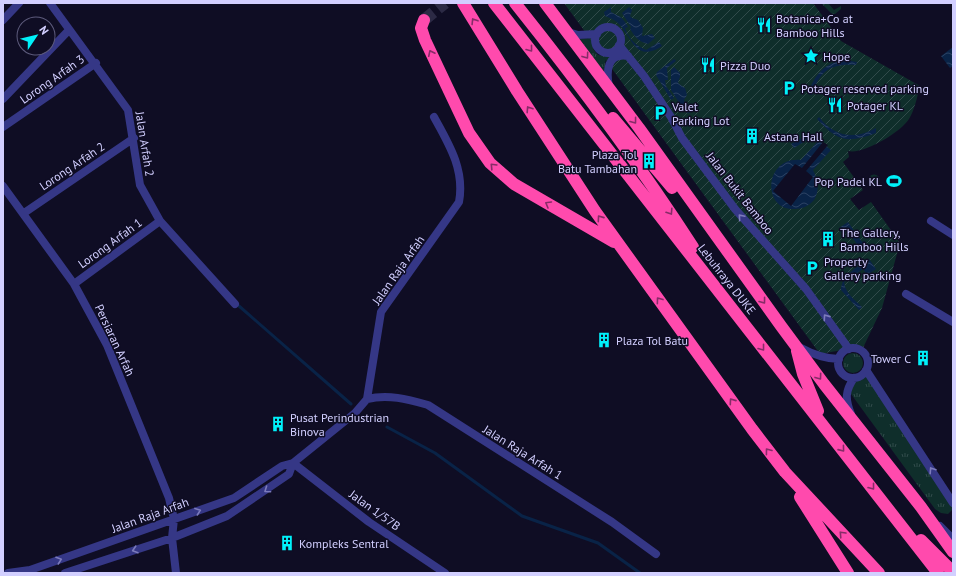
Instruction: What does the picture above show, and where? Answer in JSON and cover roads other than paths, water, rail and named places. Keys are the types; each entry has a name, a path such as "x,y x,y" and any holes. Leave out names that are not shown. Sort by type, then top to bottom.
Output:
{"highway":[{"path":"463,3 517,91 618,244 785,472 848,573"},
{"name":"Lebuhraya DUKE","path":"494,3 738,317 889,508 938,573"},
{"path":"514,3 574,77 649,179 738,317"},
{"path":"546,3 796,346 921,507 953,552"},
{"path":"424,20 421,28 425,40 469,133 490,163 514,184 618,244"},
{"path":"574,77 617,123 718,240"},
{"path":"796,346 803,374 828,431"},
{"path":"785,472 879,573"},
{"path":"889,508 953,572"}],"street":[{"path":"3,20 19,3"},
{"name":"Jalan Arfah 2","path":"50,3 96,63 128,110 134,138 140,185 160,221 235,304"},
{"path":"610,90 607,68 617,48 620,37 613,28 602,28 597,34 595,41 598,48 605,52 617,48"},
{"path":"3,99 70,30"},
{"path":"568,32 578,35 597,34"},
{"name":"Jalan Bukit Bamboo","path":"617,48 628,56 653,89 682,138 735,209 806,289 849,349"},
{"path":"607,68 619,56 628,56"},
{"name":"Lorong Arfah 3","path":"3,127 96,63"},
{"name":"Jalan Raja Arfah","path":"8,573 30,570 234,498 282,466 293,463 355,413 367,398 382,312 459,202 462,188 460,171 434,116"},
{"name":"Lorong Arfah 2","path":"24,213 134,138"},
{"name":"Persiaran Arfah","path":"3,186 74,284 106,345 169,498 174,519 172,538 176,573"},
{"name":"Lorong Arfah 1","path":"74,284 160,221"},
{"path":"931,221 953,235"},
{"path":"906,294 953,322"},
{"path":"796,346 817,356 827,359 839,359"},
{"path":"849,349 859,350 863,352 868,361 866,370 859,377 849,378 841,372 839,368 839,359 841,354 849,349"},
{"path":"866,370 953,503"},
{"path":"854,378 847,388 847,397 856,424"},
{"name":"Jalan Raja Arfah 1","path":"367,398 390,396 409,399 428,405 612,522 656,554"},
{"name":"Jalan Raja Arfah","path":"65,573 172,538 227,516 289,474 293,463"},
{"name":"Jalan 1/57B","path":"293,463 369,522 445,573"},
{"path":"921,507 953,539"}],"water":[{"path":"611,7 611,12 621,17 626,23 628,27 625,28 636,44 646,50 659,42 662,46 653,51 646,52 636,47 619,24 605,16 604,12"},
{"path":"629,7 632,10 630,16 638,20 643,28 642,36 652,34 655,38 648,44 638,39 630,29 631,27 622,13"},
{"path":"953,47 953,66 950,68 941,56"},
{"path":"674,59 676,61 667,68 668,80 665,80 666,86 674,98 671,100 656,75 657,72"},
{"path":"845,60 857,62 856,65 840,65 827,70 818,80 812,95 808,94 810,87 821,71 832,63"},
{"path":"674,67 680,73 679,84 685,88 687,95 684,100 685,103 692,107 693,111 689,113 685,112 671,90 671,70"},
{"path":"819,117 831,129 845,134 860,134 876,128 876,133 857,139 843,138 837,136 824,126 817,119"},
{"path":"807,135 810,138 794,148 791,144"},
{"path":"819,140 831,150 813,170 818,185 814,200 808,205 800,208 795,209 784,207 776,202 772,193 771,184 774,174 780,166 789,161 801,160"},
{"path":"848,222 862,242 864,241 866,244 865,246 867,249 862,252 847,229 842,233 839,228"},
{"path":"869,259 876,269 867,275 863,269 844,282 848,293 862,307 859,310 841,290 844,280 847,276"}],"waterway":[{"path":"239,306 351,404"},
{"path":"387,427 435,453 522,516 598,543 640,573"}],"tunnel":[{"path":"424,20 445,3"}],"place":[{"name":"Botanica+Co at Bamboo Hills","path":"764,25"},
{"name":"Hope","path":"811,56"},
{"name":"Pizza Duo","path":"708,65"},
{"name":"Potager reserved parking","path":"789,88"},
{"name":"Potager KL","path":"835,105"},
{"name":"Valet Parking Lot","path":"660,113"},
{"name":"Astana Hall","path":"752,136"},
{"name":"Plaza Tol Batu Tambahan","path":"649,161"},
{"name":"Pop Padel KL","path":"894,181"},
{"name":"The Gallery, Bamboo Hills","path":"828,239"},
{"name":"Property Gallery parking","path":"812,268"},
{"name":"Plaza Tol Batu","path":"604,340"},
{"name":"Tower C","path":"923,358"},
{"name":"Pusat Perindustrian Binova","path":"278,424"},
{"name":"Kompleks Sentral","path":"287,543"}]}
